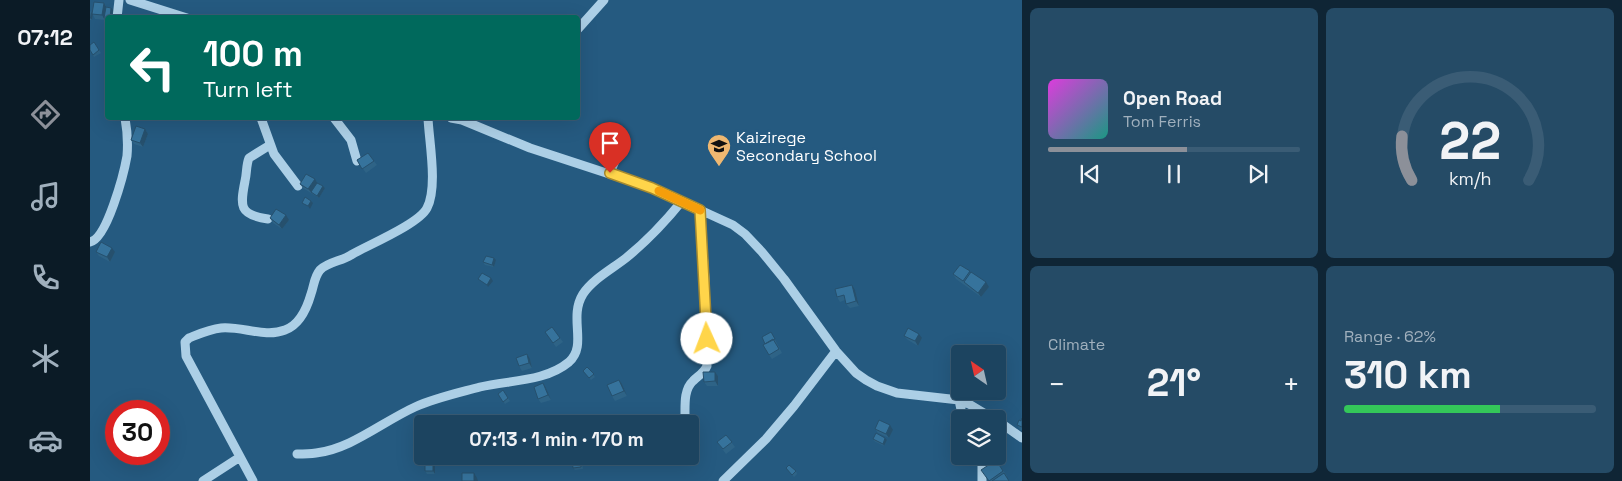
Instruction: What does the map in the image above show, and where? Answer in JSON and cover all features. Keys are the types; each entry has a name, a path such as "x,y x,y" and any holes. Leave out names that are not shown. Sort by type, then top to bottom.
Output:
{"street":[{"path":"117,15 119,0"},
{"path":"130,0 178,15"},
{"path":"580,27 604,0"},
{"path":"90,242 95,242 100,235 112,208 124,172 127,154 125,120"},
{"path":"262,120 274,154 298,186"},
{"path":"336,120 351,140 356,162"},
{"path":"253,481 186,356 186,342 189,338 222,328 274,333 286,330 304,313 318,272 323,268 344,260 399,229 427,209 433,190 428,120"},
{"path":"467,120 530,148 610,173 682,201 733,225 745,234 784,279 836,351 856,373 877,386 897,393 951,399"},
{"path":"610,173 622,144"},
{"path":"268,219 248,214 242,204 249,158 270,145"},
{"path":"297,454 316,453 348,443 415,407 450,395 552,373 565,365 572,360 578,349 576,310 577,304 584,292 638,248 682,201"},
{"path":"685,415 685,401 688,388 708,366 700,210"},
{"path":"723,481 771,433 836,351"},
{"path":"958,400 961,410"},
{"path":"958,400 979,410"},
{"path":"1006,427 1022,438"},
{"path":"203,481 240,457"},
{"path":"982,465 982,481"}],"building":[{"path":"94,2 104,3 102,15 92,14"},
{"path":"106,7 111,8 110,15 105,15 104,18"},
{"path":"94,42 99,50 93,55 90,45"},
{"path":"136,126 145,129 140,143 131,140"},
{"path":"368,153 374,161 362,169 357,160"},
{"path":"306,174 315,179 308,189 300,184"},
{"path":"317,183 323,186 317,196 311,192"},
{"path":"305,197 311,201 308,206 302,203"},
{"path":"276,209 286,215 279,225 270,218"},
{"path":"101,242 112,248 107,257 96,252"},
{"path":"486,256 494,258 492,265 483,262"},
{"path":"960,265 970,271 963,281 953,274"},
{"path":"971,272 986,282 978,293 964,282"},
{"path":"482,273 491,278 487,285 478,279"},
{"path":"852,285 856,301 846,304 844,295 837,297 835,289"},
{"path":"552,327 560,338 553,343 545,332"},
{"path":"908,328 919,334 915,341 904,336"},
{"path":"771,332 775,339 765,344 762,337"},
{"path":"773,339 779,349 769,355 763,345"},
{"path":"527,354 529,363 519,366 516,358"},
{"path":"587,367 594,374 589,378 583,371"},
{"path":"703,372 715,372 715,381 704,382"},
{"path":"619,380 624,391 612,396 607,385"},
{"path":"543,383 548,395 538,399 534,387"},
{"path":"503,390 508,398 503,402 498,394"},
{"path":"1022,418 1022,427 1017,425"},
{"path":"879,420 890,425 886,434 875,429"},
{"path":"876,433 885,438 883,444 873,439"},
{"path":"726,435 732,442 723,449 717,442"},
{"path":"425,465 433,465 433,471 425,471"},
{"path":"573,465 581,465 581,467 573,468"},
{"path":"789,465 796,471 792,475 786,468"},
{"path":"988,465 999,465 1003,471 989,481 981,470"},
{"path":"462,473 474,473 474,481 462,481"},
{"path":"1004,473 1009,481 992,481"}],"slow traffic":[{"path":"659,191 700,210"}],"place":[{"name":"Kaizirege Secondary School","path":"719,167"}],"route":[{"path":"610,173 652,188 700,210 707,339"}]}
